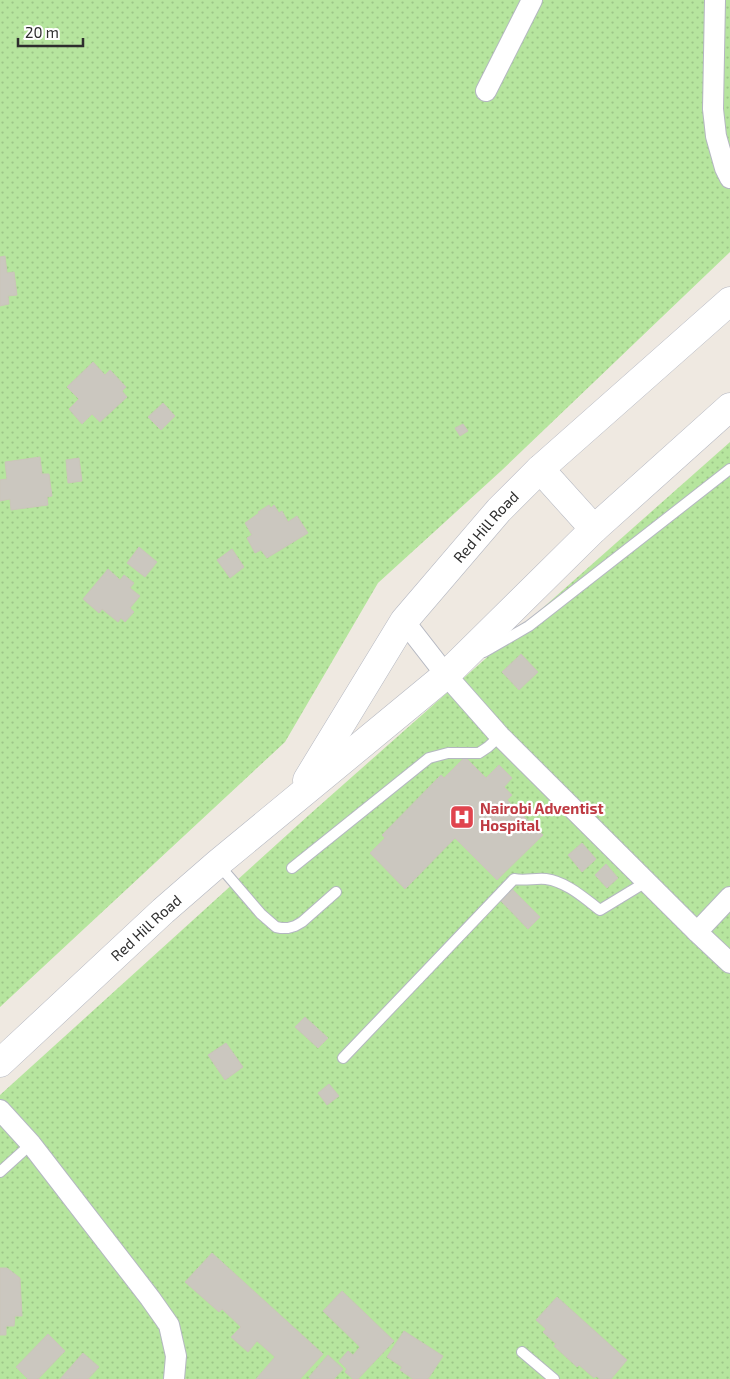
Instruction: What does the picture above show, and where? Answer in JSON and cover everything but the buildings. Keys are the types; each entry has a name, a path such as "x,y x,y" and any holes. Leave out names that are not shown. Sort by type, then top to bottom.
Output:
{"main road":[{"name":"Red Hill Road","path":"296,798 404,621 500,510 540,469 730,301"},
{"name":"Red Hill Road","path":"0,1063 217,864 446,675 594,529 730,407"},
{"path":"540,469 594,529"}],"street":[{"path":"486,91 532,0"},
{"path":"715,0 714,118 716,136 725,168 730,178"},
{"path":"404,621 446,675 500,736 730,964"},
{"path":"697,932 730,898"},
{"path":"0,1110 31,1144 169,1325 176,1356 174,1379"}],"lane":[{"path":"446,675 529,626 730,469"},
{"path":"292,868 429,758 448,752 479,753 500,736"},
{"path":"217,864 261,914 276,927 288,928 302,922 336,892"},
{"path":"344,1058 514,879 522,881 546,879 568,887 600,910 646,882"},
{"path":"0,1172 31,1144"},
{"path":"522,1352 554,1379"}],"green space":[{"path":"0,0 730,0 730,252 501,471 378,583 285,742 0,1007"},
{"path":"730,442 730,1379 0,1379 0,1095 309,815"}],"place":[{"name":"Nairobi Adventist Hospital","path":"462,817"}]}
